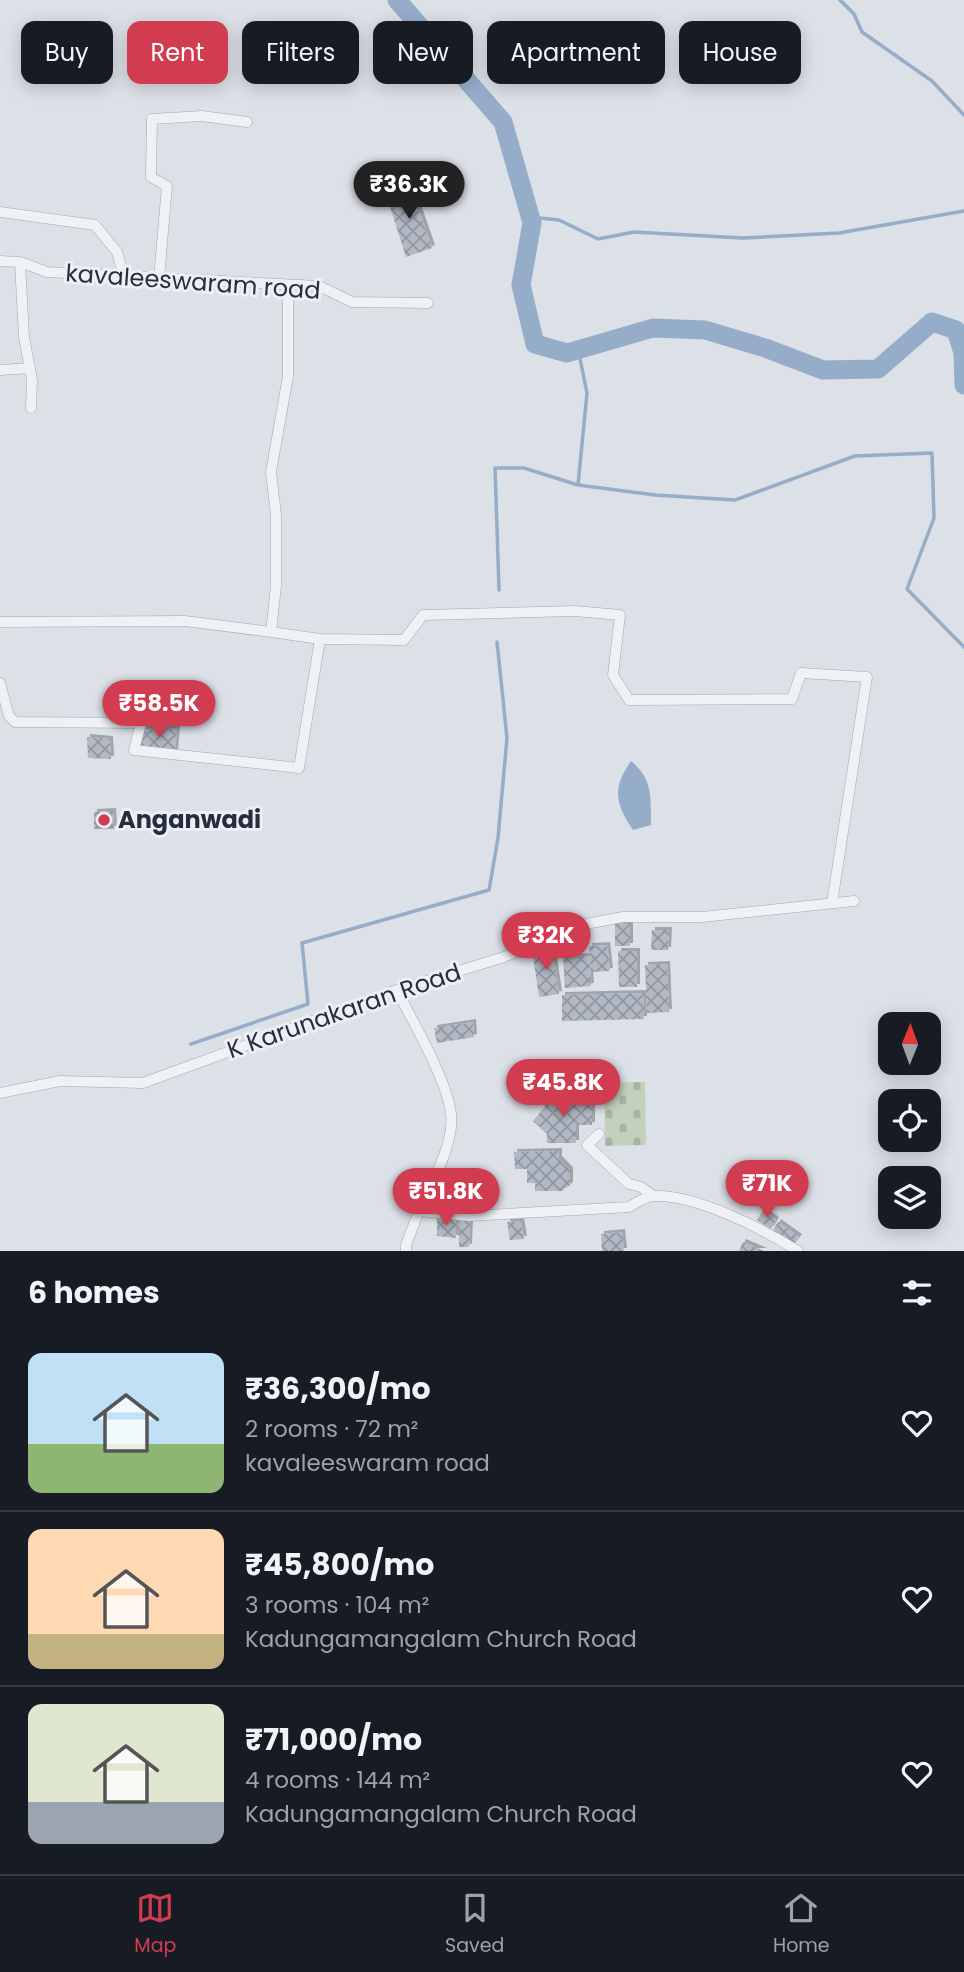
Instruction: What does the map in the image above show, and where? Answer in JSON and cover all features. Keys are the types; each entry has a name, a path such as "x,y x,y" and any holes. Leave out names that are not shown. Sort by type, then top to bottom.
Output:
{"street":[{"path":"159,278 167,186 151,177 152,119 202,116 247,121"},
{"path":"0,212 95,225 117,252 124,276"},
{"name":"kavaleeswaram road","path":"0,261 20,262 47,272 319,286 352,302 428,303"},
{"path":"20,262 31,408"},
{"path":"271,632 276,586 276,527 271,472 288,376 288,286"},
{"path":"0,370 30,368"},
{"path":"0,622 185,621 320,639 404,640 423,615 575,611 621,615 613,675 629,700 792,699 801,673 867,677 832,903"},
{"path":"0,683 9,716 15,722 141,723 134,750 299,768 320,639"},
{"name":"K Karunakaran Road","path":"0,1093 60,1081 143,1083 397,990 504,957 570,927 623,917 702,917 854,901"},
{"path":"397,990 436,1072 452,1115 445,1153 405,1245 406,1251"},
{"path":"599,1134 587,1145 629,1184 641,1187 652,1195 687,1201 758,1226 798,1251"},
{"path":"419,1211 469,1216 629,1207 652,1195"}],"green space":[{"path":"604,1082 645,1082 646,1145 605,1146"}],"water":[{"path":"631,761 647,782 651,806 651,825 633,830 622,812 618,795 621,779"}],"building":[{"path":"410,184 432,248 406,257 386,194"},
{"path":"143,729 177,729 175,753 138,748"},
{"path":"87,737 110,739 111,759 88,758"},
{"name":"Anganwadi","path":"113,811 114,829 94,829 94,812"},
{"path":"615,923 630,923 630,946 615,946"},
{"path":"652,930 669,930 668,950 651,950"},
{"path":"607,945 610,971 591,972 589,946"},
{"path":"552,946 559,994 539,997 532,949"},
{"path":"618,951 637,951 637,987 619,987"},
{"path":"589,956 591,986 565,988 563,957"},
{"path":"667,964 669,1012 647,1013 645,965"},
{"path":"644,993 644,1019 562,1021 562,995"},
{"path":"473,1022 474,1037 437,1043 434,1028"},
{"path":"562,1079 563,1096 527,1096 526,1080"},
{"path":"545,1097 575,1097 575,1105 592,1105 592,1125 576,1125 576,1143 547,1143 547,1134 533,1121 545,1107"},
{"path":"559,1151 559,1159 570,1170 570,1185 562,1191 535,1191 535,1183 527,1183 527,1169 515,1169 514,1152"},
{"path":"763,1211 776,1220 771,1229 757,1220"},
{"path":"437,1217 456,1220 456,1238 437,1236"},
{"path":"459,1220 470,1221 469,1247 459,1247"},
{"path":"521,1221 524,1239 510,1240 507,1222"},
{"path":"778,1222 799,1237 793,1245 773,1231"},
{"path":"622,1232 624,1251 602,1251 601,1234"},
{"path":"743,1242 764,1251 739,1251"}],"waterway":[{"path":"397,0 503,122 532,223 521,285 535,344 567,353 653,328 705,330 765,348 823,370 878,369 932,322 956,330 963,353 964,385"},
{"path":"840,0 854,14 862,32 932,81 964,115"},
{"path":"530,217 559,220 598,239 634,232 743,238 839,233 964,211"},
{"path":"578,349 587,393 578,485 655,495 735,500 855,456 932,453 934,518 907,589 964,647"},
{"path":"499,590 495,468 524,468 578,485"},
{"path":"191,1044 308,1004 302,943 489,890 498,838 507,738 497,642"}],"place":[{"name":"Anganwadi","path":"104,820"}]}
